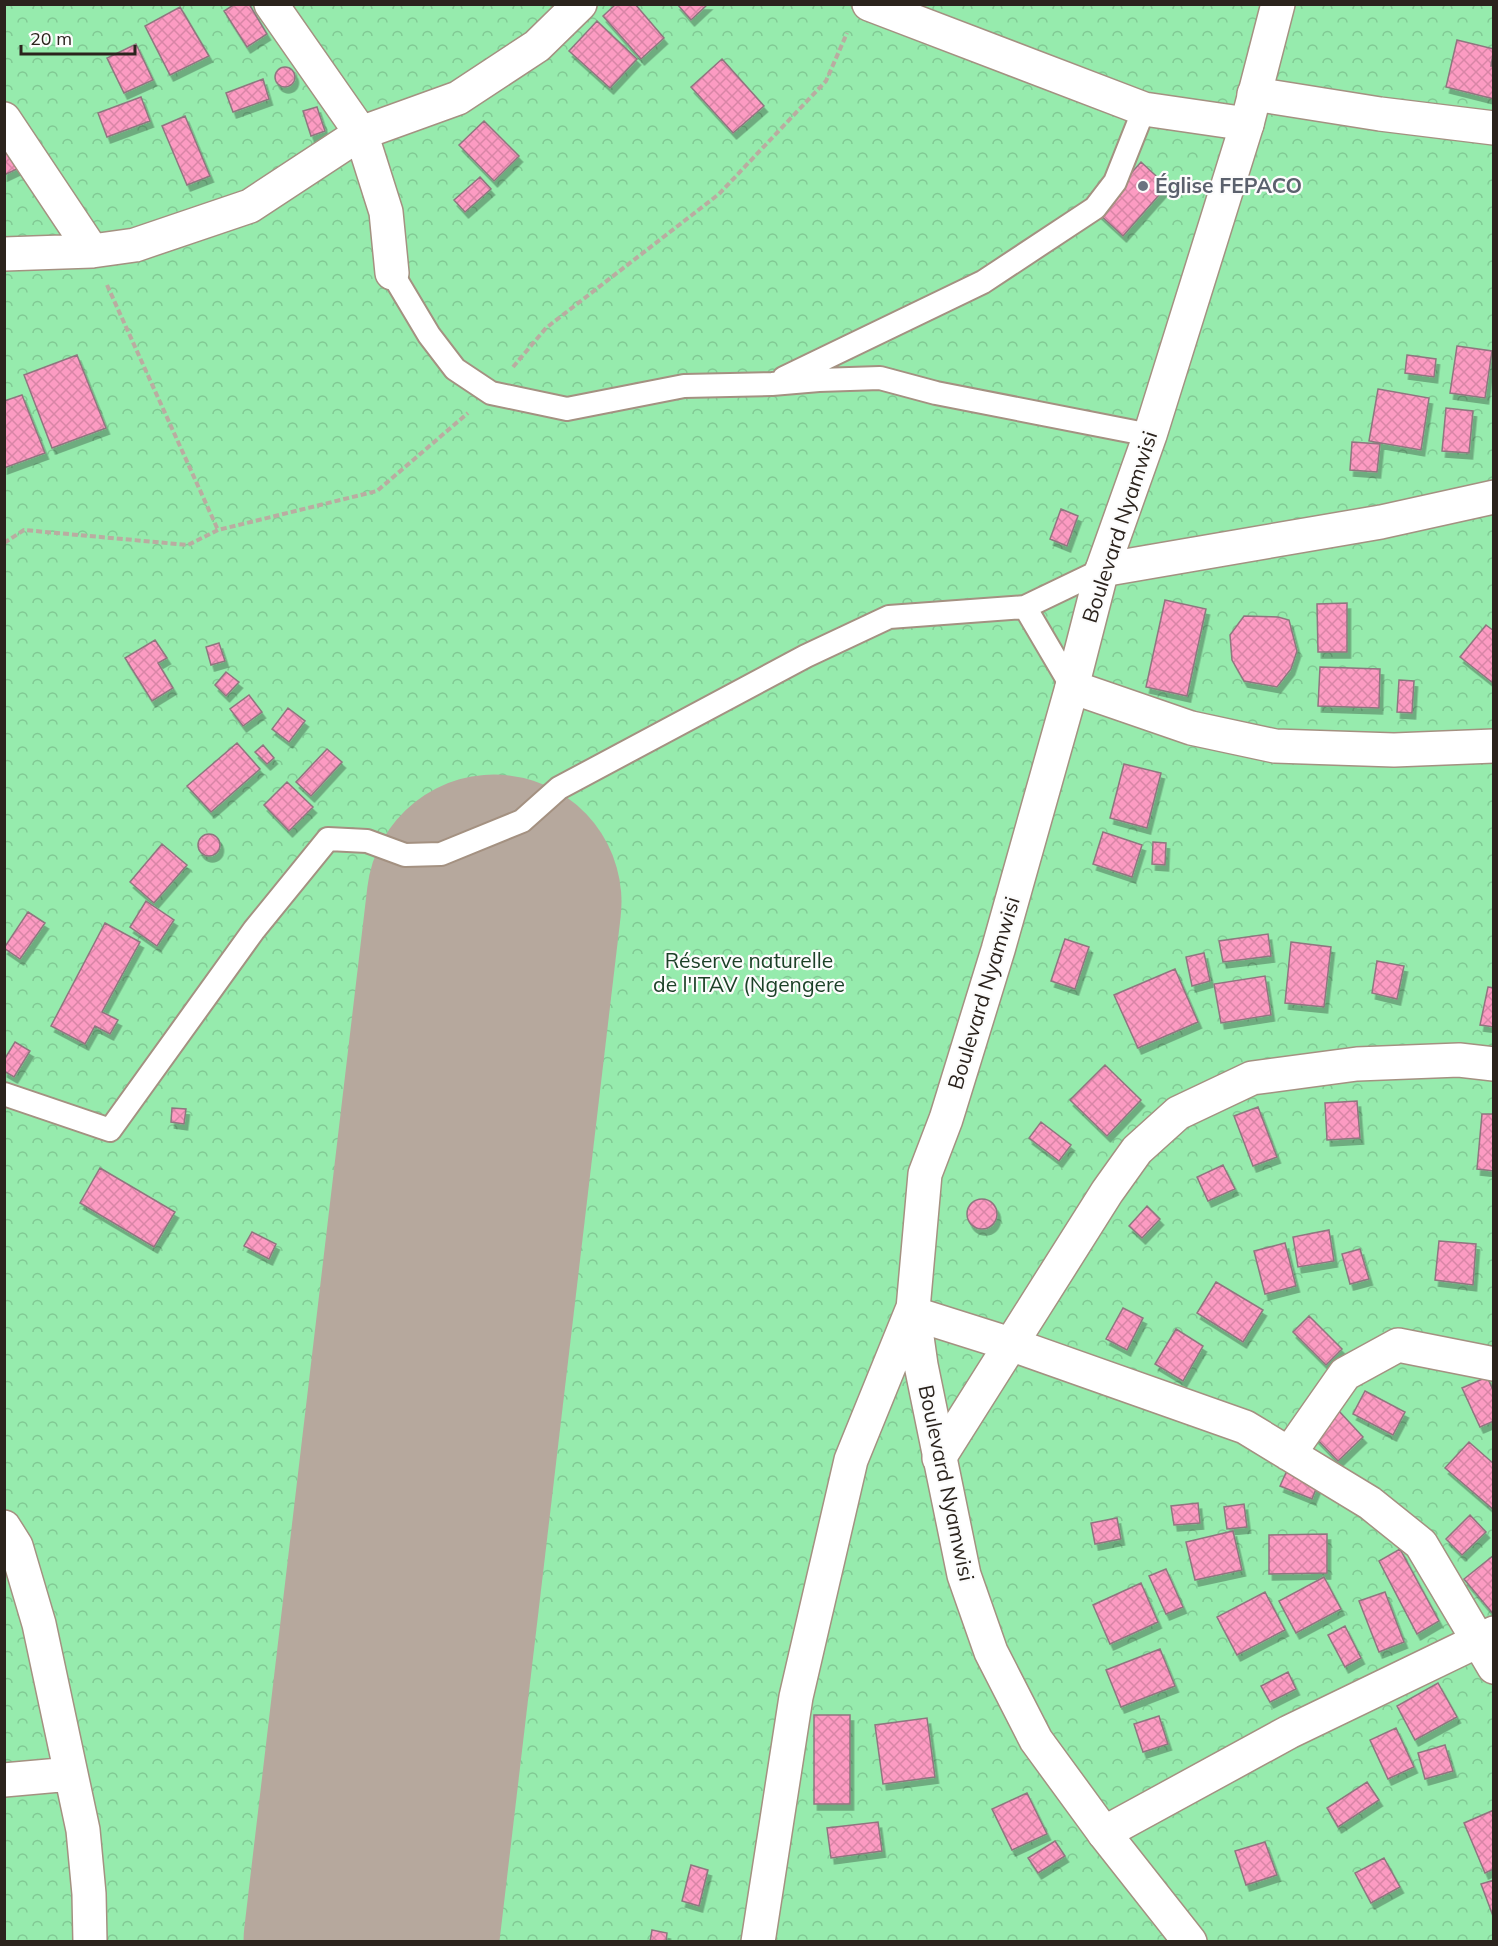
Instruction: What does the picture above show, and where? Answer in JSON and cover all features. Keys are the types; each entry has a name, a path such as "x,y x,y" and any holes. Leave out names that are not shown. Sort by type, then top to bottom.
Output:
{"street":[{"path":"271,4 361,133 386,212 392,273"},
{"path":"4,254 92,251 135,244 250,206 361,133 458,98 537,46 580,4"},
{"path":"869,4 1144,109 1250,109 1380,114 1494,128"},
{"name":"Boulevard Nyamwisi","path":"1190,1941 1104,1833 1036,1740 991,1652 964,1575 921,1365 914,1312 925,1174 946,1119 998,950 1072,687 1102,570 1150,435 1250,109 1278,4"},
{"path":"4,119 92,251"},
{"path":"1102,570 1381,522 1494,497"},
{"path":"1072,687 1191,728 1275,746 1394,750 1494,746"},
{"path":"939,1458 1107,1192 1137,1150 1178,1113 1252,1078 1357,1064 1459,1060 1494,1064"},
{"path":"758,1941 795,1697 852,1460 914,1312 1245,1427 1370,1503 1421,1544 1488,1647 1289,1732 1104,1833"},
{"path":"1289,1454 1345,1374 1398,1345 1494,1364"},
{"path":"4,1527 16,1546 39,1624 83,1830 89,1894 90,1941"},
{"path":"4,1780 71,1774"}],"lane":[{"path":"772,384 983,282 1095,208 1114,182 1144,109"},
{"path":"392,273 429,335 454,369 491,393 567,409 684,386 880,378 936,393 1150,435"},
{"path":"4,1094 110,1130 254,930 328,839 366,841 405,855 441,854 522,820 559,788 796,661 889,617 1025,607 1102,570"},
{"path":"1025,607 1072,687"}],"path":[{"path":"92,251 218,530"}],"green space":[{"name":"Réserve naturelle de l'ITAV (Ngengere","path":"5,5 1493,5 1493,1941 5,1941"}],"building":[{"path":"235,4 249,4 267,34 247,47 224,11"},
{"path":"616,4 635,4 664,38 641,59 603,16"},
{"path":"677,4 708,4 691,20"},
{"path":"180,7 209,56 170,75 145,26"},
{"path":"597,21 637,59 610,88 569,51"},
{"path":"1457,40 1494,49 1491,66 1494,66 1494,99 1446,87"},
{"path":"136,44 153,80 124,93 107,58"},
{"path":"722,59 764,106 733,133 691,87"},
{"path":"285,67 292,70 295,77 292,84 285,87 278,84 275,77 278,70"},
{"path":"263,79 269,99 233,112 226,93"},
{"path":"141,97 150,121 107,137 98,113"},
{"path":"317,107 325,131 311,136 303,111"},
{"path":"185,116 210,176 187,185 162,126"},
{"path":"484,121 519,156 494,181 459,145"},
{"path":"4,145 17,169 4,175"},
{"path":"1141,162 1167,186 1123,236 1097,212"},
{"path":"480,177 491,189 465,212 454,200"},
{"path":"1457,346 1492,351 1485,398 1450,393"},
{"path":"77,355 106,428 52,448 24,375"},
{"path":"1407,355 1436,359 1434,377 1405,373"},
{"path":"1378,389 1429,398 1421,450 1369,441"},
{"path":"22,395 45,453 4,468 4,401"},
{"path":"1446,408 1473,411 1469,453 1442,451"},
{"path":"1352,442 1380,444 1377,472 1350,470"},
{"path":"1061,509 1078,516 1067,546 1050,539"},
{"path":"1165,600 1206,609 1187,696 1146,687"},
{"path":"1347,603 1347,652 1318,652 1317,604"},
{"path":"1244,616 1278,617 1289,620 1297,651 1291,669 1277,687 1244,681 1232,660 1230,635"},
{"path":"1486,625 1494,631 1493,683 1460,657"},
{"path":"155,640 167,658 158,663 173,688 152,701 125,658"},
{"path":"219,643 225,661 211,665 206,647"},
{"path":"1320,667 1380,669 1379,708 1318,706"},
{"path":"226,672 239,682 226,696 215,685"},
{"path":"1399,680 1414,681 1412,713 1397,712"},
{"path":"249,695 262,712 243,726 230,709"},
{"path":"288,708 305,721 289,742 272,729"},
{"path":"237,743 260,769 211,812 187,786"},
{"path":"263,745 274,758 267,764 255,752"},
{"path":"327,749 342,762 311,796 296,782"},
{"path":"1124,764 1161,773 1147,828 1110,818"},
{"path":"287,782 313,807 289,831 264,805"},
{"path":"1103,832 1142,845 1132,877 1093,864"},
{"path":"209,834 217,837 220,845 217,853 209,856 201,853 198,845 201,837"},
{"path":"1153,842 1166,843 1165,865 1152,864"},
{"path":"162,844 187,865 154,903 130,882"},
{"path":"146,901 174,920 157,946 130,927"},
{"path":"28,912 45,923 20,959 4,948"},
{"path":"105,923 140,942 102,1012 118,1020 110,1034 95,1026 85,1044 51,1026"},
{"path":"1268,934 1271,956 1223,962 1219,941"},
{"path":"1065,939 1089,947 1075,989 1051,981"},
{"path":"1291,942 1331,947 1324,1007 1285,1003"},
{"path":"1204,953 1210,981 1192,986 1186,957"},
{"path":"1377,961 1404,966 1397,999 1372,993"},
{"path":"1175,969 1198,1022 1138,1048 1114,995"},
{"path":"1265,976 1271,1015 1221,1023 1214,984"},
{"path":"1488,987 1494,988 1494,1027 1480,1025"},
{"path":"15,1042 30,1051 14,1077 4,1071 4,1060"},
{"path":"1105,1065 1141,1100 1107,1136 1070,1100"},
{"path":"1357,1101 1360,1138 1327,1140 1325,1103"},
{"path":"1258,1107 1277,1157 1253,1166 1234,1116"},
{"path":"172,1108 186,1109 184,1124 171,1122"},
{"path":"1482,1114 1494,1114 1494,1171 1477,1169"},
{"path":"1041,1122 1071,1145 1059,1161 1029,1138"},
{"path":"1223,1165 1235,1189 1208,1201 1197,1177"},
{"path":"100,1168 175,1212 154,1247 80,1203"},
{"path":"982,1199 988,1200 996,1208 996,1220 988,1228 982,1229 976,1228 968,1220 967,1214 968,1208 976,1200"},
{"path":"1147,1206 1160,1219 1142,1238 1129,1226"},
{"path":"1329,1230 1334,1261 1298,1267 1293,1237"},
{"path":"252,1232 276,1244 269,1259 244,1246"},
{"path":"1439,1241 1476,1244 1473,1285 1435,1280"},
{"path":"1285,1243 1296,1286 1265,1294 1254,1251"},
{"path":"1360,1249 1369,1279 1350,1284 1342,1254"},
{"path":"1216,1282 1263,1310 1243,1342 1197,1313"},
{"path":"1123,1308 1143,1318 1127,1350 1106,1339"},
{"path":"1309,1316 1342,1349 1326,1365 1293,1332"},
{"path":"1176,1329 1203,1346 1183,1381 1155,1364"},
{"path":"1487,1377 1494,1392 1494,1421 1480,1427 1462,1388"},
{"path":"1365,1391 1405,1412 1393,1435 1353,1414"},
{"path":"1338,1410 1363,1437 1338,1461 1312,1434"},
{"path":"1469,1442 1494,1464 1494,1510 1445,1468"},
{"path":"1289,1466 1320,1479 1312,1499 1280,1486"},
{"path":"1198,1503 1200,1523 1174,1525 1171,1506"},
{"path":"1244,1504 1247,1527 1227,1529 1224,1507"},
{"path":"1470,1515 1486,1532 1462,1555 1446,1539"},
{"path":"1117,1518 1121,1539 1095,1544 1091,1523"},
{"path":"1233,1531 1242,1570 1195,1580 1186,1542"},
{"path":"1327,1534 1327,1573 1269,1574 1269,1535"},
{"path":"1400,1549 1439,1621 1417,1634 1379,1561"},
{"path":"1494,1555 1494,1615 1464,1579"},
{"path":"1166,1569 1183,1607 1166,1614 1149,1576"},
{"path":"1324,1577 1341,1609 1296,1633 1279,1601"},
{"path":"1141,1583 1158,1622 1110,1644 1093,1605"},
{"path":"1265,1592 1285,1630 1237,1655 1217,1617"},
{"path":"1385,1592 1404,1642 1379,1652 1359,1601"},
{"path":"1345,1626 1361,1658 1345,1667 1328,1635"},
{"path":"1160,1649 1175,1686 1121,1707 1106,1670"},
{"path":"1288,1672 1296,1689 1270,1702 1261,1686"},
{"path":"1438,1683 1457,1717 1415,1740 1397,1706"},
{"path":"814,1715 850,1715 850,1804 814,1804"},
{"path":"1159,1716 1168,1744 1143,1752 1134,1724"},
{"path":"927,1718 935,1777 883,1784 875,1725"},
{"path":"1396,1728 1414,1767 1388,1779 1370,1740"},
{"path":"1445,1745 1453,1771 1425,1779 1418,1753"},
{"path":"1367,1782 1379,1800 1338,1827 1327,1808"},
{"path":"1027,1793 1047,1834 1012,1850 992,1809"},
{"path":"1494,1810 1494,1869 1485,1873 1464,1823"},
{"path":"878,1822 882,1851 831,1858 827,1828"},
{"path":"1055,1841 1065,1856 1038,1873 1028,1858"},
{"path":"1265,1842 1277,1875 1246,1885 1235,1851"},
{"path":"1384,1858 1400,1887 1371,1903 1355,1873"},
{"path":"691,1865 708,1870 699,1906 682,1901"},
{"path":"1494,1880 1494,1916 1493,1916 1481,1884"},
{"path":"652,1930 667,1933 666,1942 650,1942"}],"runway":[{"path":"371,1942 494,902"}],"place":[{"name":"Église FEPACO","path":"1143,186"}]}
